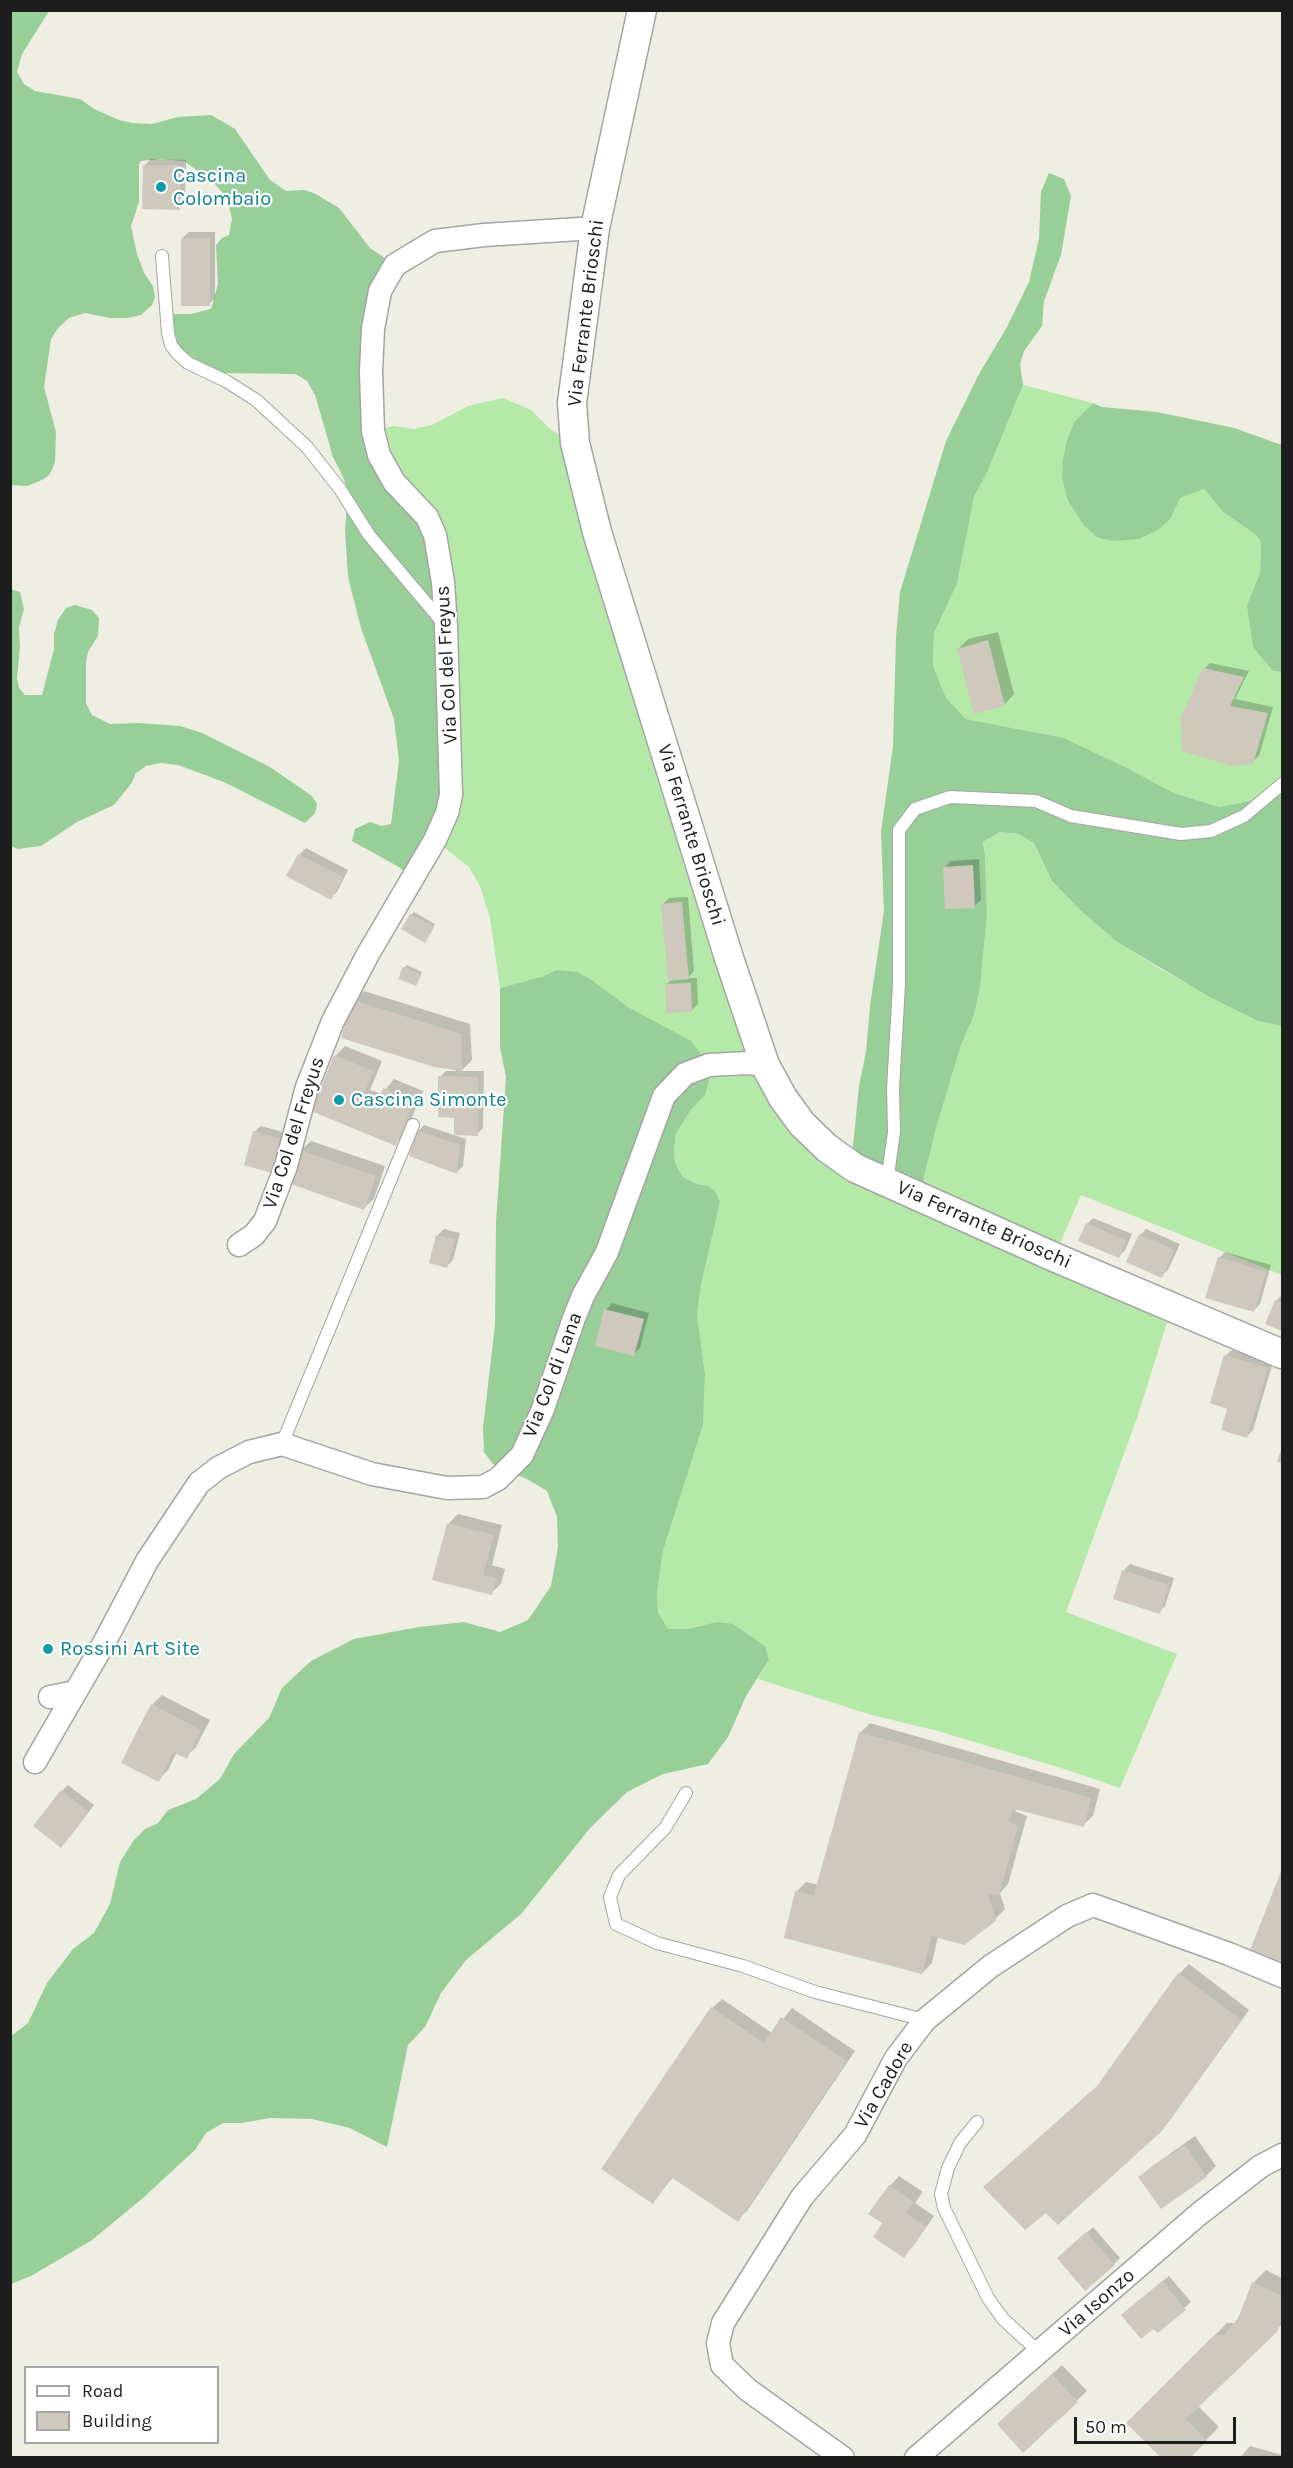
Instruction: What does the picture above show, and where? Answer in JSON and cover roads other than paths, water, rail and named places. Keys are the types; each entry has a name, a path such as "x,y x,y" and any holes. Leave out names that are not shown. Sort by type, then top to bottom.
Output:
{"street":[{"name":"Via Ferrante Brioschi","path":"642,10 595,228 572,403 575,443 597,532 729,958 765,1065 783,1098 802,1124 827,1148 855,1168 1054,1257 1282,1354"},
{"name":"Via Col del Freyus","path":"239,1245 254,1235 265,1221 286,1166 307,1087 333,1021 368,954 435,840 452,795 452,744 446,627 443,582 435,535 426,517 394,482 379,455 373,431 371,371 373,329 380,291 395,265 435,241 484,235 595,228"},
{"name":"Via Col di Lana","path":"35,1762 147,1561 199,1483 218,1468 249,1452 282,1444 321,1455 372,1474 447,1488 483,1487 498,1479 522,1455 543,1409 574,1318 611,1241 664,1096 685,1074 709,1065 748,1063 765,1065"},
{"path":"50,1697 75,1692"},
{"name":"Via Cadore","path":"843,2457 748,2390 722,2365 718,2343 723,2323 802,2197 855,2134 896,2058 925,2020 992,1966 1067,1916 1094,1905 1229,1954 1282,1976"},
{"name":"Via Isonzo","path":"916,2457 1040,2353 1199,2214 1262,2166 1282,2155"}],"lane":[{"path":"162,256 168,333 171,345 177,353 188,363 226,381 256,400 307,447 340,489 369,535 446,627"},
{"path":"887,1182 894,1132 893,1089 899,984 899,830 915,808 950,797 1036,801 1071,816 1181,834 1211,831 1244,816 1282,784"},
{"path":"282,1444 413,1125"},
{"path":"686,1793 665,1828 619,1875 610,1897 616,1924 657,1943 743,1966 815,1992 925,2020"},
{"path":"977,2122 960,2143 948,2168 941,2194 944,2208 988,2298 1003,2319 1040,2353"}],"place":[{"name":"Cascina Colombaio","path":"161,187"},
{"name":"Cascina Simonte","path":"339,1100"},
{"name":"Rossini Art Site","path":"48,1649"}]}
